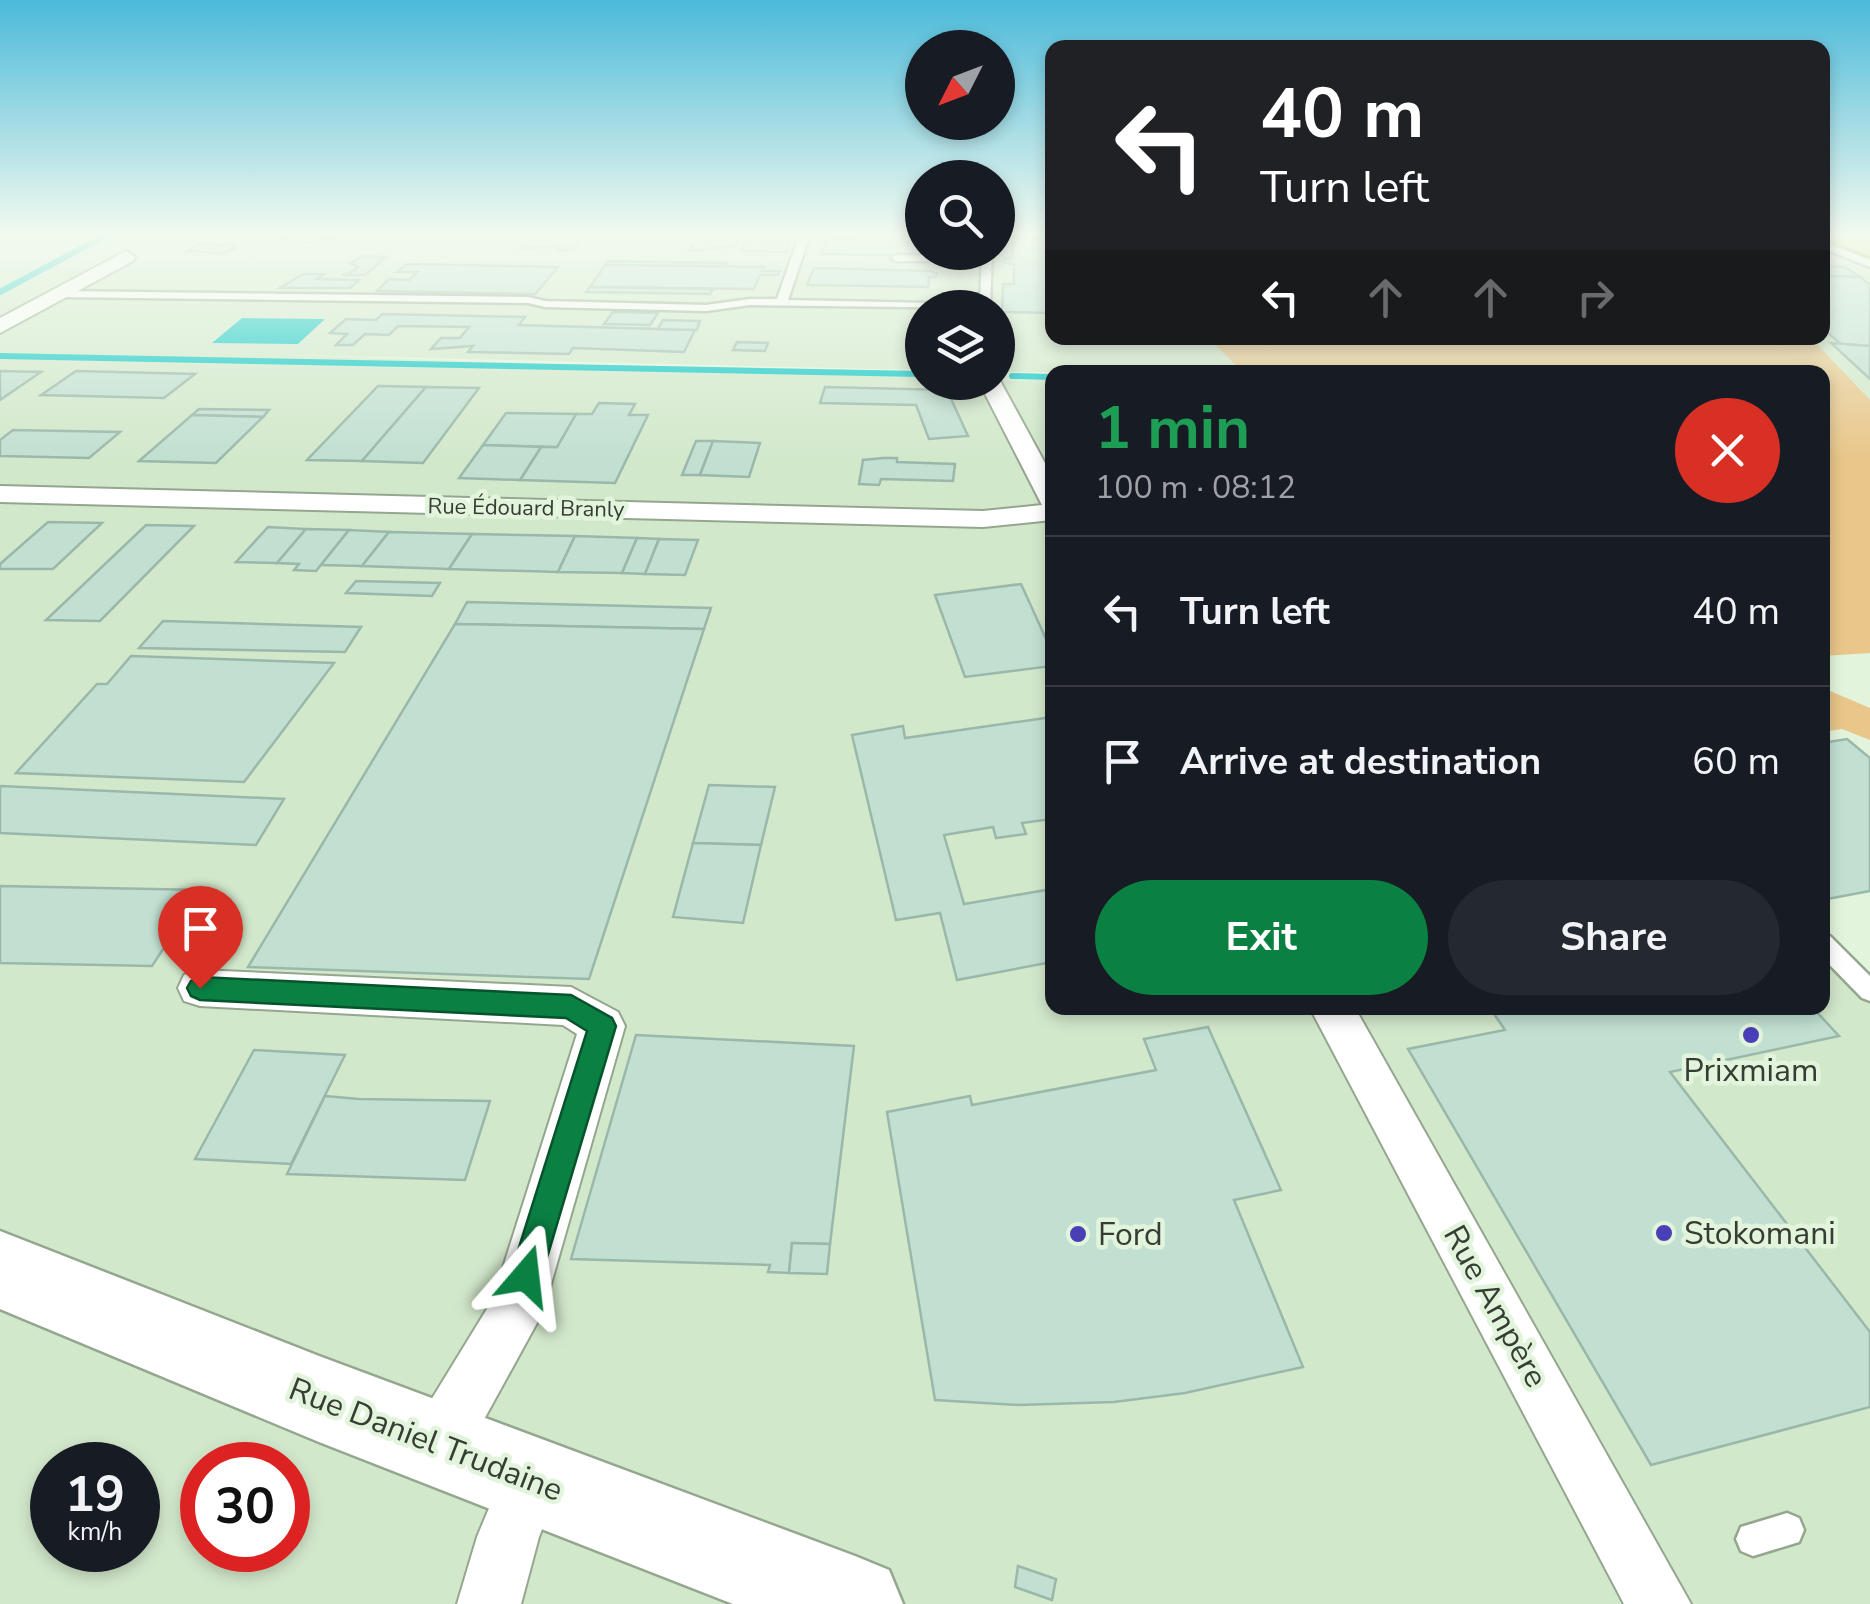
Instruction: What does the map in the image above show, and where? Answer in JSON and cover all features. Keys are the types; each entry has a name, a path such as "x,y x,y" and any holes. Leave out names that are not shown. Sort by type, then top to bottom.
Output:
{"main road":[{"name":"Rue Daniel Trudaine","path":"0,1270 855,1604"}],"street":[{"path":"0,327 34,309"},
{"path":"999,400 1045,487"},
{"name":"Rue Édouard Branly","path":"0,494 983,518 1045,513"},
{"path":"200,988 571,1006 602,1026 516,1312 438,1444"},
{"name":"Rue Ampère","path":"1336,1015 1659,1604"},
{"path":"490,1604 508,1537 530,1479"}],"lane":[{"path":"409,309 512,312 525,309"},
{"path":"1832,946 1870,990"},
{"path":"1753,1539 1787,1530"}],"shaded area":[{"path":"0,309 905,309 905,370 255,354 905,375 905,400 1015,400 1015,381 1045,380 1045,1015 1830,1015 1830,941 1870,981 1870,1604 0,1604"},
{"path":"1015,309 1045,309 1045,345 1223,345 1243,365 1045,365 1045,372 1015,372"},
{"path":"1830,309 1870,309 1870,418 1830,380 1830,365 1814,365 1793,345 1830,345"},
{"path":"1215,345 1818,345 1870,400 1870,653 1830,656 1830,365 1236,365"},
{"path":"1830,691 1870,708 1870,740 1842,729 1830,731"}],"water":[{"path":"242,318 325,319 298,344 212,343"}],"building":[{"path":"1015,309 1045,309 1045,313 1015,312"},
{"path":"1830,309 1870,309 1870,346 1841,344 1830,335"},
{"path":"613,312 658,313 650,325 604,324"},
{"path":"382,314 525,317 519,325 695,330 684,352 573,348 569,354 468,352 473,346 431,349 441,338 460,338 469,327 398,326 389,335 365,334 353,345 336,345 347,334 330,333 346,319 376,320"},
{"path":"663,320 700,321 697,330 658,329"},
{"path":"737,342 768,343 765,351 733,350"},
{"path":"1831,343 1870,346 1870,379"},
{"path":"0,371 41,372 0,400"},
{"path":"76,371 195,374 164,398 41,395"},
{"path":"378,386 426,387 362,461 307,460"},
{"path":"426,387 479,388 423,463 362,461"},
{"path":"825,387 905,389 905,400 952,400 968,436 929,439 916,405 820,403"},
{"path":"599,403 635,404 629,415 648,415 615,483 520,480 541,447 557,447 576,414 592,414"},
{"path":"199,409 269,410 263,417 192,415"},
{"path":"506,413 576,414 557,447 483,445"},
{"path":"192,415 263,417 216,463 139,461"},
{"path":"13,430 120,432 89,458 0,456 0,440"},
{"path":"696,441 713,441 700,475 682,475"},
{"path":"713,441 760,443 749,477 700,475"},
{"path":"483,445 541,447 520,480 459,478"},
{"path":"863,460 955,464 953,481 881,479 879,485 859,484"},
{"path":"48,522 102,523 53,569 0,569 0,564"},
{"path":"146,525 194,526 100,621 46,620"},
{"path":"268,527 306,529 277,563 236,562"},
{"path":"306,529 349,530 316,571 294,570 299,564 277,563"},
{"path":"349,530 389,532 362,566 321,565"},
{"path":"389,532 472,534 449,569 362,566"},
{"path":"472,534 575,536 558,572 449,569"},
{"path":"575,536 637,538 622,573 558,572"},
{"path":"637,538 659,539 645,574 622,573"},
{"path":"659,539 698,540 685,575 645,574"},
{"path":"356,581 440,583 432,596 346,593"},
{"path":"1021,584 1045,637 1045,667 965,677 935,595"},
{"path":"467,602 711,608 704,629 455,624"},
{"path":"163,621 361,627 345,652 139,648"},
{"path":"455,624 704,629 589,979 248,967"},
{"path":"131,656 334,663 244,782 16,773 97,684 107,684"},
{"path":"1045,718 1045,820 1022,823 1026,834 996,838 993,827 944,835 964,904 1045,890 1045,963 957,980 940,913 896,920 852,735 903,726 905,738"},
{"path":"1847,739 1870,758 1870,891 1830,898 1830,742"},
{"path":"709,785 775,787 761,845 693,843"},
{"path":"0,787 284,799 256,845 0,833"},
{"path":"693,843 761,845 743,923 673,917"},
{"path":"0,886 202,890 152,966 0,963"},
{"path":"1495,1015 1820,1015 1839,1036 1670,1072 1870,1332 1870,1407 1651,1465 1408,1049 1505,1030"},
{"name":"Ford","path":"1208,1027 1281,1190 1234,1200 1303,1367 1185,1393 1114,1402 1019,1405 935,1400 887,1112 970,1096 972,1105 1156,1070 1144,1039"},
{"path":"636,1035 854,1046 830,1244 792,1243 789,1273 768,1272 770,1265 571,1259"},
{"path":"254,1050 345,1055 291,1164 195,1159"},
{"path":"325,1096 490,1101 465,1180 287,1174"},
{"path":"792,1243 830,1244 827,1274 789,1273"},
{"path":"1018,1566 1056,1579 1052,1600 1015,1587"}],"waterway":[{"path":"0,356 905,374"},
{"path":"1015,376 1045,377"}],"place":[{"name":"Prixmiam","path":"1751,1035"},
{"name":"Stokomani","path":"1664,1233"},
{"name":"Ford","path":"1078,1234"}],"route":[{"path":"200,988 571,1006 602,1026 526,1276"}]}
